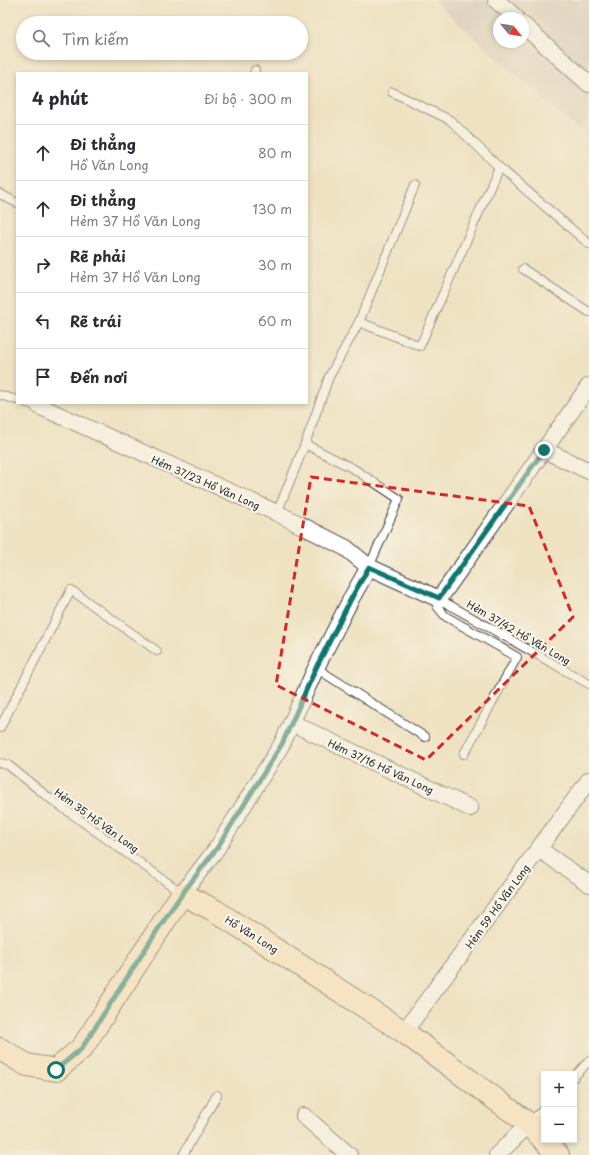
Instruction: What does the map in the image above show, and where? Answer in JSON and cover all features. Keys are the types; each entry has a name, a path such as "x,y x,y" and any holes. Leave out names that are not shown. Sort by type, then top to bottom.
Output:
{"street":[{"path":"496,0 509,12"},
{"path":"529,29 589,84"},
{"path":"439,598 589,386"},
{"name":"Hẻm 37/23 Hồ Văn Long","path":"35,404 277,513 346,548 369,567 439,598"},
{"path":"544,450 589,471"},
{"path":"0,1049 27,1065 56,1070 82,1048 182,894 217,848 282,744 316,668 369,567"},
{"name":"Hẻm 37/16 Hồ Văn Long","path":"292,723 470,808"},
{"name":"Hẻm 59 Hồ Văn Long","path":"404,1032 589,780"},
{"path":"539,849 589,884"},
{"name":"Hồ Văn Long","path":"182,894 214,910 404,1032 529,1124 541,1137"},
{"path":"304,1116 349,1155"},
{"path":"497,1155 529,1124"},
{"name":"Hồ Văn Long","path":"547,1143 558,1155"}],"lane":[{"path":"392,92 450,120 499,167 589,244"},
{"path":"359,322 420,346 499,167"},
{"path":"277,513 305,444 329,377 359,322 415,185"},
{"path":"0,194 16,202"},
{"path":"523,269 589,312"},
{"path":"0,395 16,400"},
{"path":"305,444 354,469 399,500 369,567"},
{"path":"0,728 71,590 157,651"},
{"path":"439,598 438,606 445,616 517,657 464,754"},
{"name":"Hẻm 37/42 Hồ Văn Long","path":"439,598 589,684"},
{"path":"316,668 426,737"},
{"name":"Hẻm 35 Hồ Văn Long","path":"0,764 8,765 48,797 182,894"},
{"path":"577,1074 589,1061"},
{"path":"184,1155 217,1095"},
{"path":"529,1124 541,1111"}],"highlighted area":[{"path":"311,477 529,506 573,617 426,760 276,685"}],"shaded area":[{"path":"433,0 589,0 589,140"}],"route":[{"path":"56,1070 82,1048 162,923 217,848 282,744 316,668 369,567 439,598 544,450"}]}
